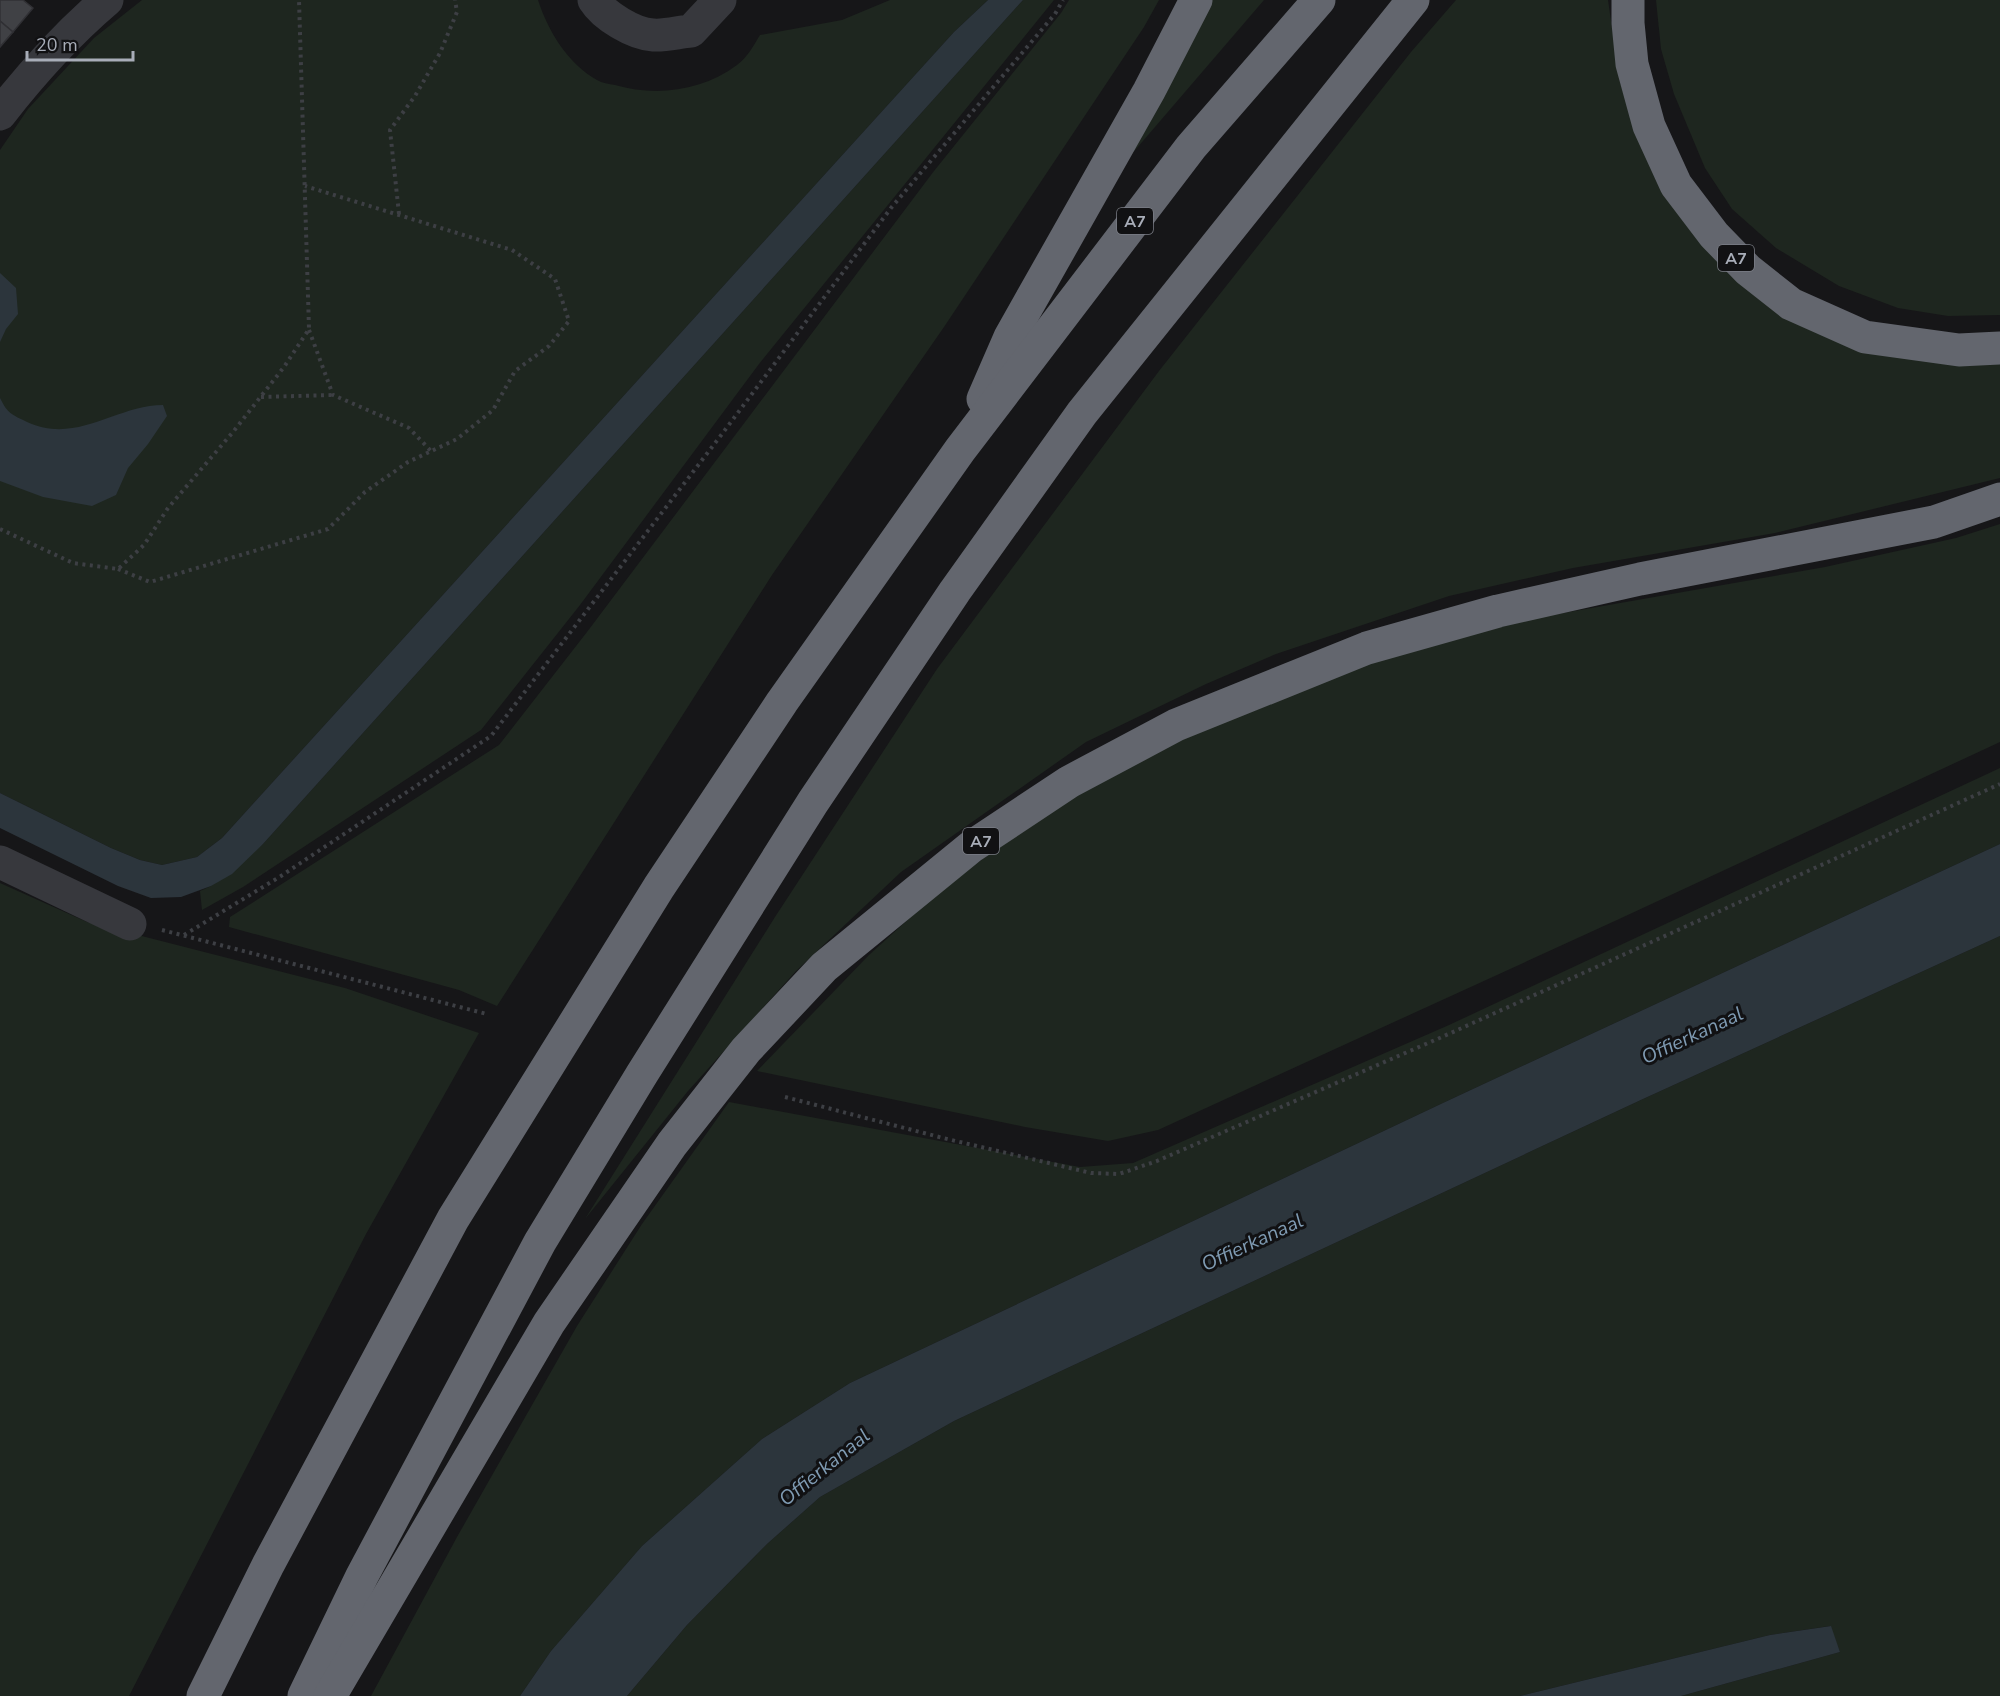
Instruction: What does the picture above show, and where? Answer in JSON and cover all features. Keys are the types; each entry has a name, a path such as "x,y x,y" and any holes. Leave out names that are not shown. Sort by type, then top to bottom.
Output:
{"highway":[{"name":"A7","path":"960,450 1010,338 1149,91 1196,0"},
{"name":"A7","path":"203,1696 268,1565 453,1219 659,887 782,702 960,450 1191,147 1319,0"},
{"path":"304,1696 362,1576 540,1242 642,1074 813,802 955,591 1082,413 1413,0"},
{"name":"A7","path":"1628,0 1632,64 1649,126 1676,185 1714,235 1748,270 1791,304 1865,337 1959,350 2000,348"},
{"name":"A7","path":"330,1696 549,1323 672,1144 746,1050 824,967 971,847 1069,783 1176,725 1367,648 1498,611 1629,582 1934,522 2000,500"}],"street":[{"path":"0,114 24,84 84,19 106,0"},
{"path":"594,0 599,7 623,25 653,35 691,31 720,0"},
{"path":"0,862 130,924"}],"path":[{"path":"299,0 309,329 333,395"},
{"path":"399,214 390,130 415,96 440,53 457,12 455,0"},
{"path":"487,1014 184,935 281,876 491,736 891,208 1055,14 1063,0"},
{"path":"0,529 73,563 118,569 150,582 328,529 365,492 408,462 457,439 493,410 515,371 549,346 569,321 555,279 512,250 305,186"},
{"path":"118,569 144,545 168,508 285,367 309,329"},
{"path":"261,397 333,395 409,428 431,451"},
{"path":"785,1097 1091,1173 1119,1174 1157,1161 1442,1037 2000,784"}],"shaded area":[{"path":"142,0 538,0 547,23 560,46 587,73 599,81 631,89 662,91 694,86 723,74 744,59 760,35 842,20 890,0 988,0 954,32 222,838 197,857 162,865 140,860 111,848 0,793 0,150 28,109 94,38"},
{"path":"1023,0 1054,0 759,364 580,605 481,730 243,887 202,910 200,891 211,886 263,844"},
{"path":"1069,0 1159,0 1144,27 944,327 772,575 497,1006 459,990 229,927 230,917 499,745 587,632 934,171"},
{"path":"1207,0 1264,0 1112,177"},
{"path":"1456,0 1608,0 1620,82 1636,133 1750,288 2000,359 2000,478 1775,533 1573,568 1449,596 1276,654 1206,684 1086,742 901,872 796,971 688,1091 585,1219 775,917 937,669 1159,371 1411,52"},
{"path":"1656,0 2000,0 2000,315 1948,316 1898,308 1839,286 1776,248 1732,209 1705,168 1674,94 1661,49"},
{"path":"2000,524 2000,742 1158,1130 1108,1141 1025,1127 757,1071 869,955 946,885 1075,793 1174,738 1422,644 1546,616 1825,567 1956,538"},
{"path":"2000,768 2000,844 1445,1102 850,1383 762,1439 642,1546 551,1651 520,1696 371,1696 457,1537 577,1326 642,1224 729,1102 1080,1167 1133,1163 1449,1025"},
{"path":"0,883 87,922 345,988 479,1033 366,1234 129,1696 0,1696"},
{"path":"2000,936 2000,1696 1681,1696 1840,1652 1830,1626 1770,1635 1520,1696 627,1696 687,1625 767,1544 820,1497 954,1421 1643,1099"}],"water":[{"path":"988,0 1023,0 263,844 232,874 211,886 181,897 151,898 118,886 0,828 0,793 111,848 140,860 162,865 197,857 222,838 954,32"},
{"path":"0,273 16,288 18,314 6,329 0,342"},
{"path":"0,398 8,411 14,415 45,428 80,427 129,411 163,405 167,416 128,468 116,495 92,506 43,497 0,481"},
{"name":"Offierkanaal","path":"2000,844 2000,936 1643,1099 954,1421 820,1497 767,1544 687,1625 627,1696 520,1696 551,1651 642,1546 762,1439 850,1383 1445,1102"},
{"path":"1831,1626 1840,1652 1681,1696 1520,1696 1770,1635"}],"building":[{"path":"0,0 23,0 33,8 13,32 0,21"},
{"path":"0,21 13,32 0,47"}]}
